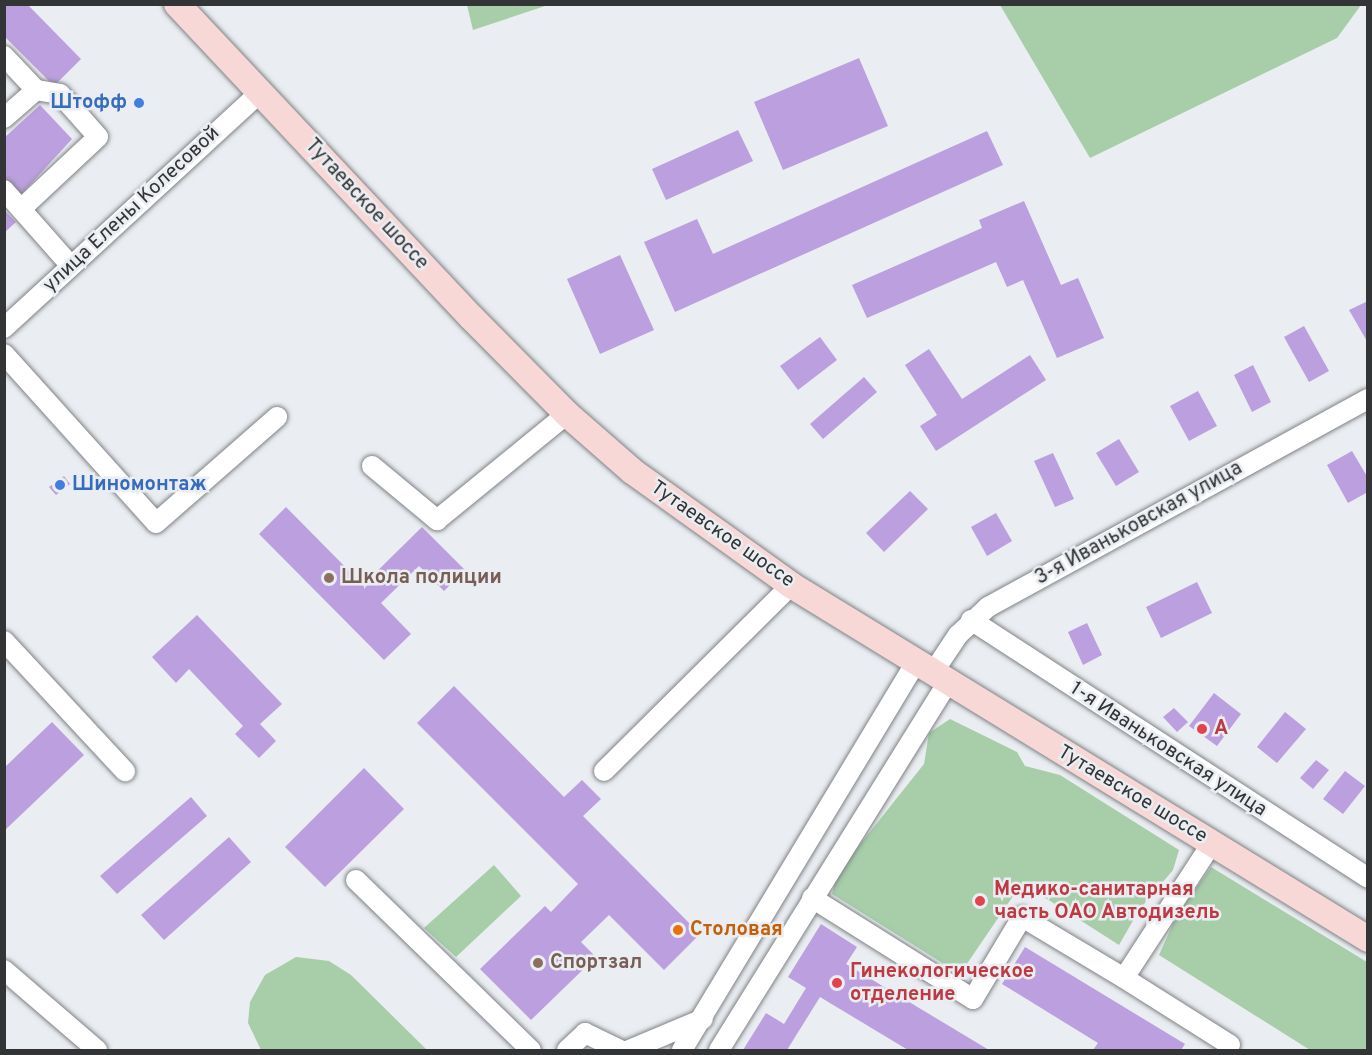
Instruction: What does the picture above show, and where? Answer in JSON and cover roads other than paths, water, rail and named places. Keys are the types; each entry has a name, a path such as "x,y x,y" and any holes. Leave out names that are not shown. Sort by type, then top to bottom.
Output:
{"main road":[{"name":"Тутаевское шоссе","path":"177,4 567,414 632,471 791,585 1368,939"}],"street":[{"path":"4,56 36,90 60,94 98,136 21,209"},
{"path":"4,118 36,90"},
{"name":"улица Елены Колесовой","path":"4,328 260,93"},
{"path":"4,190 71,266"},
{"path":"4,354 156,524 277,417"},
{"name":"3-я Иваньковская улица","path":"931,673 971,620 1368,399"},
{"path":"372,466 437,520 567,414"},
{"path":"604,771 791,585"},
{"name":"1-я Иваньковская улица","path":"971,620 1368,878"},
{"path":"4,642 125,771"},
{"path":"719,1050 812,898 931,673"},
{"path":"682,1050 931,673"},
{"path":"1124,978 1212,843"},
{"path":"356,880 531,1050"},
{"path":"812,898 974,999 1022,917 1230,1045 1227,1050"},
{"path":"4,970 97,1050"},
{"path":"629,1050 703,1019"},
{"path":"567,1050 585,1033 620,1050"}],"place":[{"name":"Штофф","path":"139,103"},
{"name":"Шиномонтаж","path":"60,485"},
{"name":"Школа полиции","path":"329,578"},
{"name":"А","path":"1202,729"},
{"name":"Медико-санитарная часть ОАО Автодизель","path":"980,901"},
{"name":"Столовая","path":"678,930"},
{"name":"Спортзал","path":"538,963"},
{"name":"Гинекологическое отделение","path":"837,983"}]}
